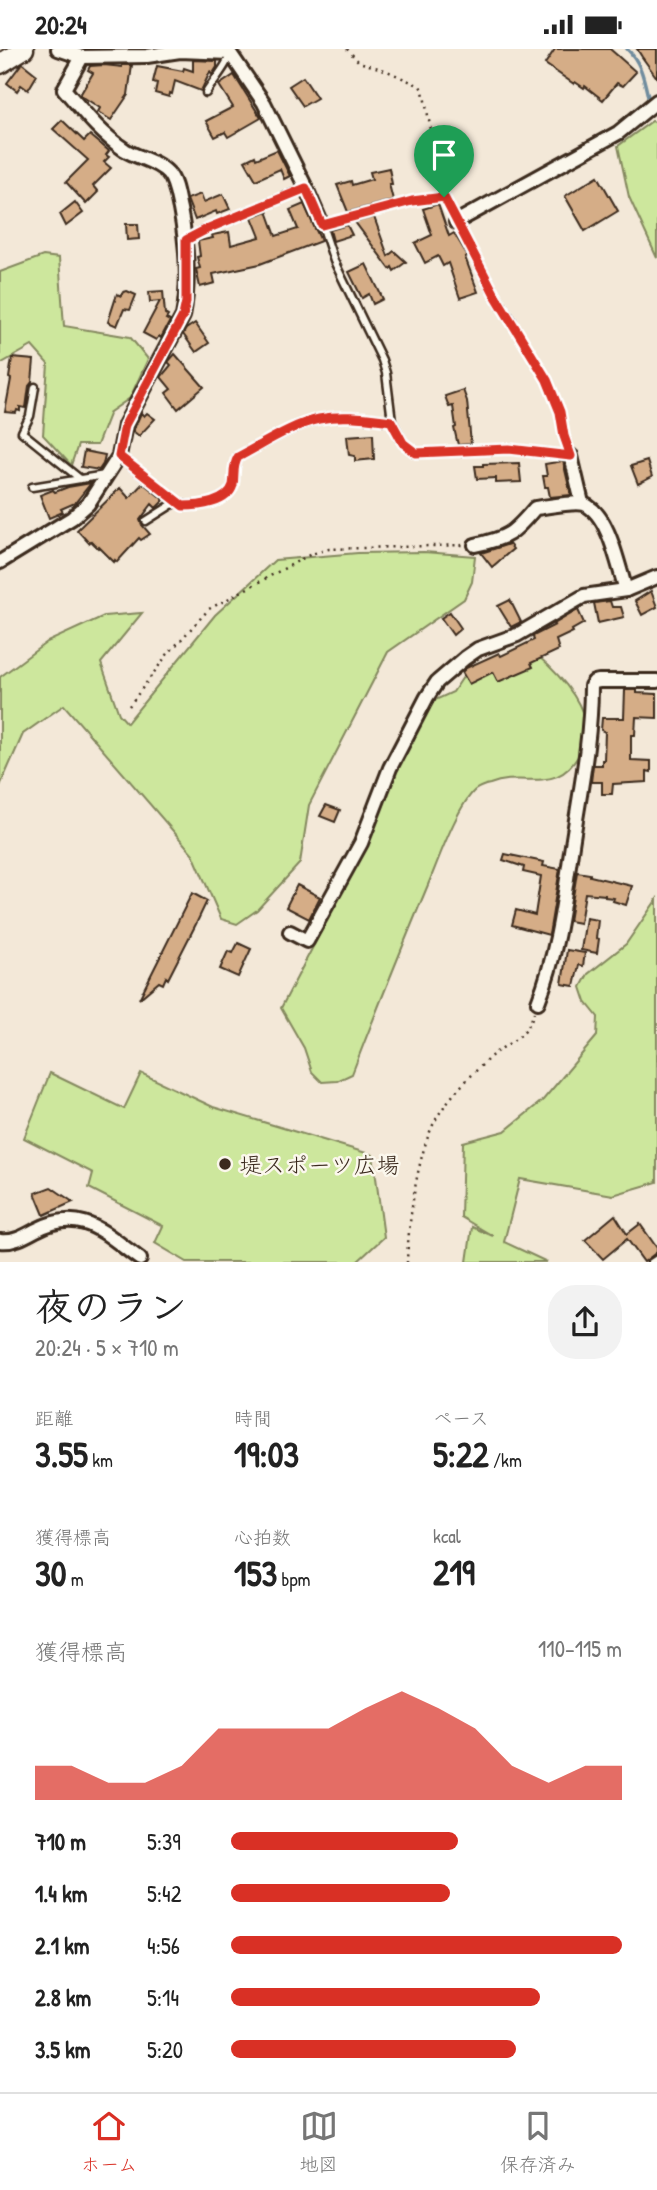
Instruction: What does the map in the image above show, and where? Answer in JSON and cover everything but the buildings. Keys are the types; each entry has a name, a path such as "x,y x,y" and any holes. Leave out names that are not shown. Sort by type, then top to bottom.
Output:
{"main road":[{"path":"0,64 24,49"}],"street":[{"path":"58,49 82,57 232,51 264,103 322,225"},
{"path":"0,562 72,518 88,505 119,456 125,425 183,316 186,302 186,240 175,184 168,173 107,136 64,89 82,57"},
{"path":"456,222 618,133 657,101"},
{"path":"571,456 582,503"},
{"path":"475,545 502,539 516,530 535,508 582,503 598,513 604,524 626,590"},
{"path":"290,932 307,941 361,843 390,768 437,682 478,649 517,635 584,596 626,590 657,577"},
{"path":"538,1002 558,938 588,750 591,686 599,681 657,681"},
{"path":"0,1241 18,1239 51,1222 78,1220 99,1230 140,1259"}],"lane":[{"path":"206,93 230,60 232,51"},
{"path":"186,240 306,188"},
{"path":"512,321 495,295 444,197 412,201 322,225 334,261 382,360 391,421 403,443 416,453 509,449 571,456"},
{"path":"35,387 30,416 22,432 79,478"},
{"path":"119,456 176,502 183,506 196,506 227,495 233,486 233,465 238,457 295,428 316,419 339,417 391,421"},
{"path":"32,488 107,475"},
{"path":"146,521 176,502"},
{"path":"651,1262 657,1259"}],"path":[{"path":"347,49 359,62 420,86 444,197"},
{"path":"512,321 547,380 560,412 571,456"},
{"path":"129,706 167,656 209,609 311,554 329,549 475,545"},
{"path":"407,1262 408,1231 426,1142 435,1121 454,1093 491,1056 522,1036 538,1002"}],"green space":[{"path":"652,121 657,123 657,258 629,197 618,146"},
{"path":"43,256 59,258 64,326 130,337 148,359 130,398 110,412 97,445 78,445 71,465 43,435 48,364 32,346 0,364 0,272"},
{"path":"424,552 475,556 472,582 464,599 388,652 309,805 300,863 257,910 237,924 221,919 193,854 64,705 23,734 0,786 0,677 47,642 104,616 142,613 101,663 119,714 127,723 215,615 275,560 358,553"},
{"path":"537,655 566,685 581,709 586,736 582,749 573,764 552,778 503,780 478,788 468,798 444,845 352,1074 337,1081 322,1082 312,1072 304,1048 281,1008 329,916 411,731 433,701 453,692 465,674"},
{"path":"657,899 657,1182 613,1195 520,1179 504,1242 547,1262 467,1262 472,1227 493,1236 461,1217 463,1142 505,1131 543,1100 597,1036 598,1017 586,1002 581,987 588,974 626,944"},
{"name":"堤スポーツ広場","path":"50,1073 124,1109 141,1073 213,1107 373,1155 384,1237 357,1262 187,1262 155,1243 163,1226 89,1188 93,1173 24,1138"}],"waterway":[{"path":"627,49 639,65 648,97"}],"place":[{"name":"堤スポーツ広場","path":"225,1164"}],"route":[{"path":"306,188 322,225 412,201 444,197 495,295 547,380 560,412 571,456 509,449 416,453 403,443 391,421 339,417 316,419 238,457 233,465 233,486 227,495 196,506 183,506 119,456 125,425 183,316 186,302 186,240 306,188"}]}
